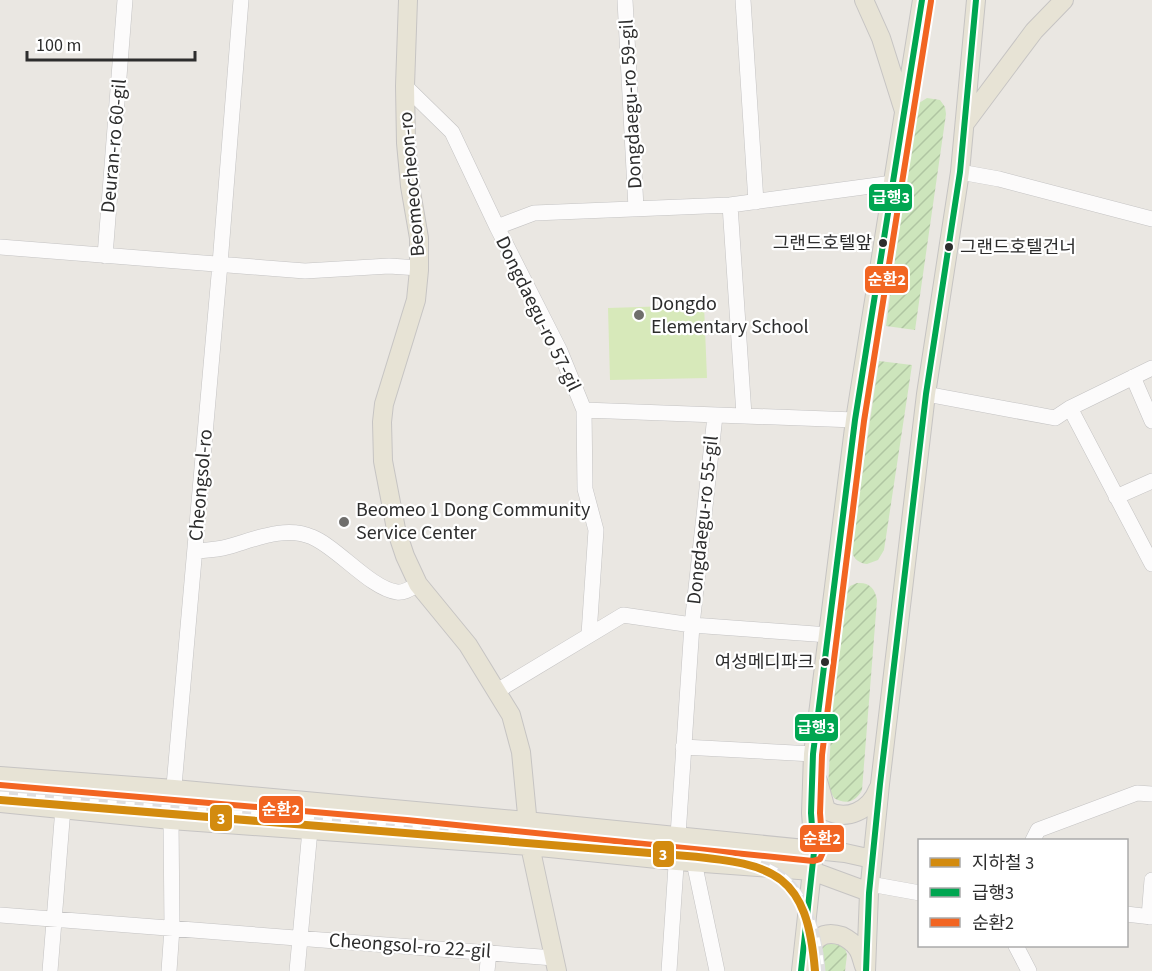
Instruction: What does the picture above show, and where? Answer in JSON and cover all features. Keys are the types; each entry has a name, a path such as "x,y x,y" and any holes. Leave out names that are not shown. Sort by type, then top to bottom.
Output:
{"main road":[{"name":"Beomeocheon-ro","path":"408,0 406,143 410,186 419,238 419,268 416,300 384,404 383,461 396,529 418,584 468,645 512,715 519,743 530,846 540,900 556,964"},
{"path":"864,0 880,38 905,115"},
{"path":"867,950 858,907 844,881 821,857 811,813 813,759 855,420 922,0"},
{"path":"865,971 876,815 926,394 960,172 976,0"},
{"path":"964,124 1034,31 1064,0"},
{"path":"813,759 826,810 832,813 850,814 861,811 875,797 880,784"},
{"path":"0,776 174,789 526,821 677,837 821,857 845,853 872,859"},
{"path":"0,803 171,820 530,846 686,862 812,871 870,888"},
{"path":"845,853 856,846 876,815"},
{"path":"801,971 812,871 821,857"},
{"path":"801,971 815,941 823,935 832,933 849,939 858,949 865,971"}],"street":[{"name":"Deuran-ro 60-gil","path":"105,256 125,0"},
{"name":"Cheongsol-ro","path":"169,971 172,928 171,820 241,0"},
{"name":"Dongdaegu-ro 59-gil","path":"625,0 636,208"},
{"path":"743,0 756,202"},
{"name":"Dongdaegu-ro 57-gil","path":"405,86 452,132 560,351 584,410 855,420"},
{"path":"960,172 999,178 1152,219"},
{"name":"Dongdaegu-ro 59-gil","path":"497,227 534,213 756,202 893,183"},
{"path":"730,204 744,415"},
{"path":"0,247 305,271 389,266 419,268"},
{"path":"926,394 1055,418 1070,408 1152,368"},
{"path":"1133,377 1152,421"},
{"path":"1070,408 1150,559"},
{"path":"584,410 585,489 596,530 589,634"},
{"name":"Dongdaegu-ro 55-gil","path":"692,625 715,416"},
{"path":"1116,497 1152,481"},
{"path":"195,551 216,550 271,534 306,534 327,546 380,585 394,592 406,591 418,584"},
{"name":"Dongdaegu-ro 55-gil","path":"497,691 623,615 692,625 829,635"},
{"path":"692,625 677,837 717,971"},
{"path":"683,747 813,759"},
{"path":"1034,839 1038,830 1137,793 1152,794"},
{"path":"50,971 63,808"},
{"name":"Cheongsol-ro 22-gil","path":"301,938 310,830"},
{"path":"669,971 686,862"},
{"path":"1128,914 1151,917 1152,880"},
{"path":"870,888 918,893"},
{"name":"Cheongsol-ro 22-gil","path":"0,915 489,952 556,964"},
{"path":"297,971 301,938"},
{"path":"1017,947 1029,971"},
{"path":"487,971 489,952"}],"green space":[{"path":"927,98 940,100 945,107 946,114 915,330 886,326 915,111 919,103"},
{"path":"704,305 707,378 610,380 608,308"},
{"path":"879,361 912,365 884,550 878,560 867,564 856,559 851,547"},
{"path":"857,583 871,587 877,600 862,790 854,800 847,802 834,798 828,787 833,700 844,596 850,586"},
{"path":"832,939 845,948 847,955 845,971 813,971 815,950"}],"railway":[{"path":"0,793 749,856 779,871 799,891 812,916 823,971"}],"metro line":[{"name":"3","path":"0,800 687,856 743,864 765,870 781,880 794,894 804,913 811,939 815,971"}],"transit line":[{"name":"급행3","path":"801,971 814,852 811,813 813,754 855,420 922,0"},
{"name":"급행3","path":"866,971 869,893 880,784 926,394 960,172 976,0"},
{"name":"순환2","path":"0,785 407,820 813,861 820,859 823,852 820,813 822,755 864,421 931,1"}],"place":[{"name":"그랜드호텔앞","path":"883,243"},
{"name":"그랜드호텔건너","path":"949,247"},
{"name":"Dongdo Elementary School","path":"639,315"},
{"name":"Beomeo 1 Dong Community Service Center","path":"344,522"},
{"name":"여성메디파크","path":"825,662"}]}
